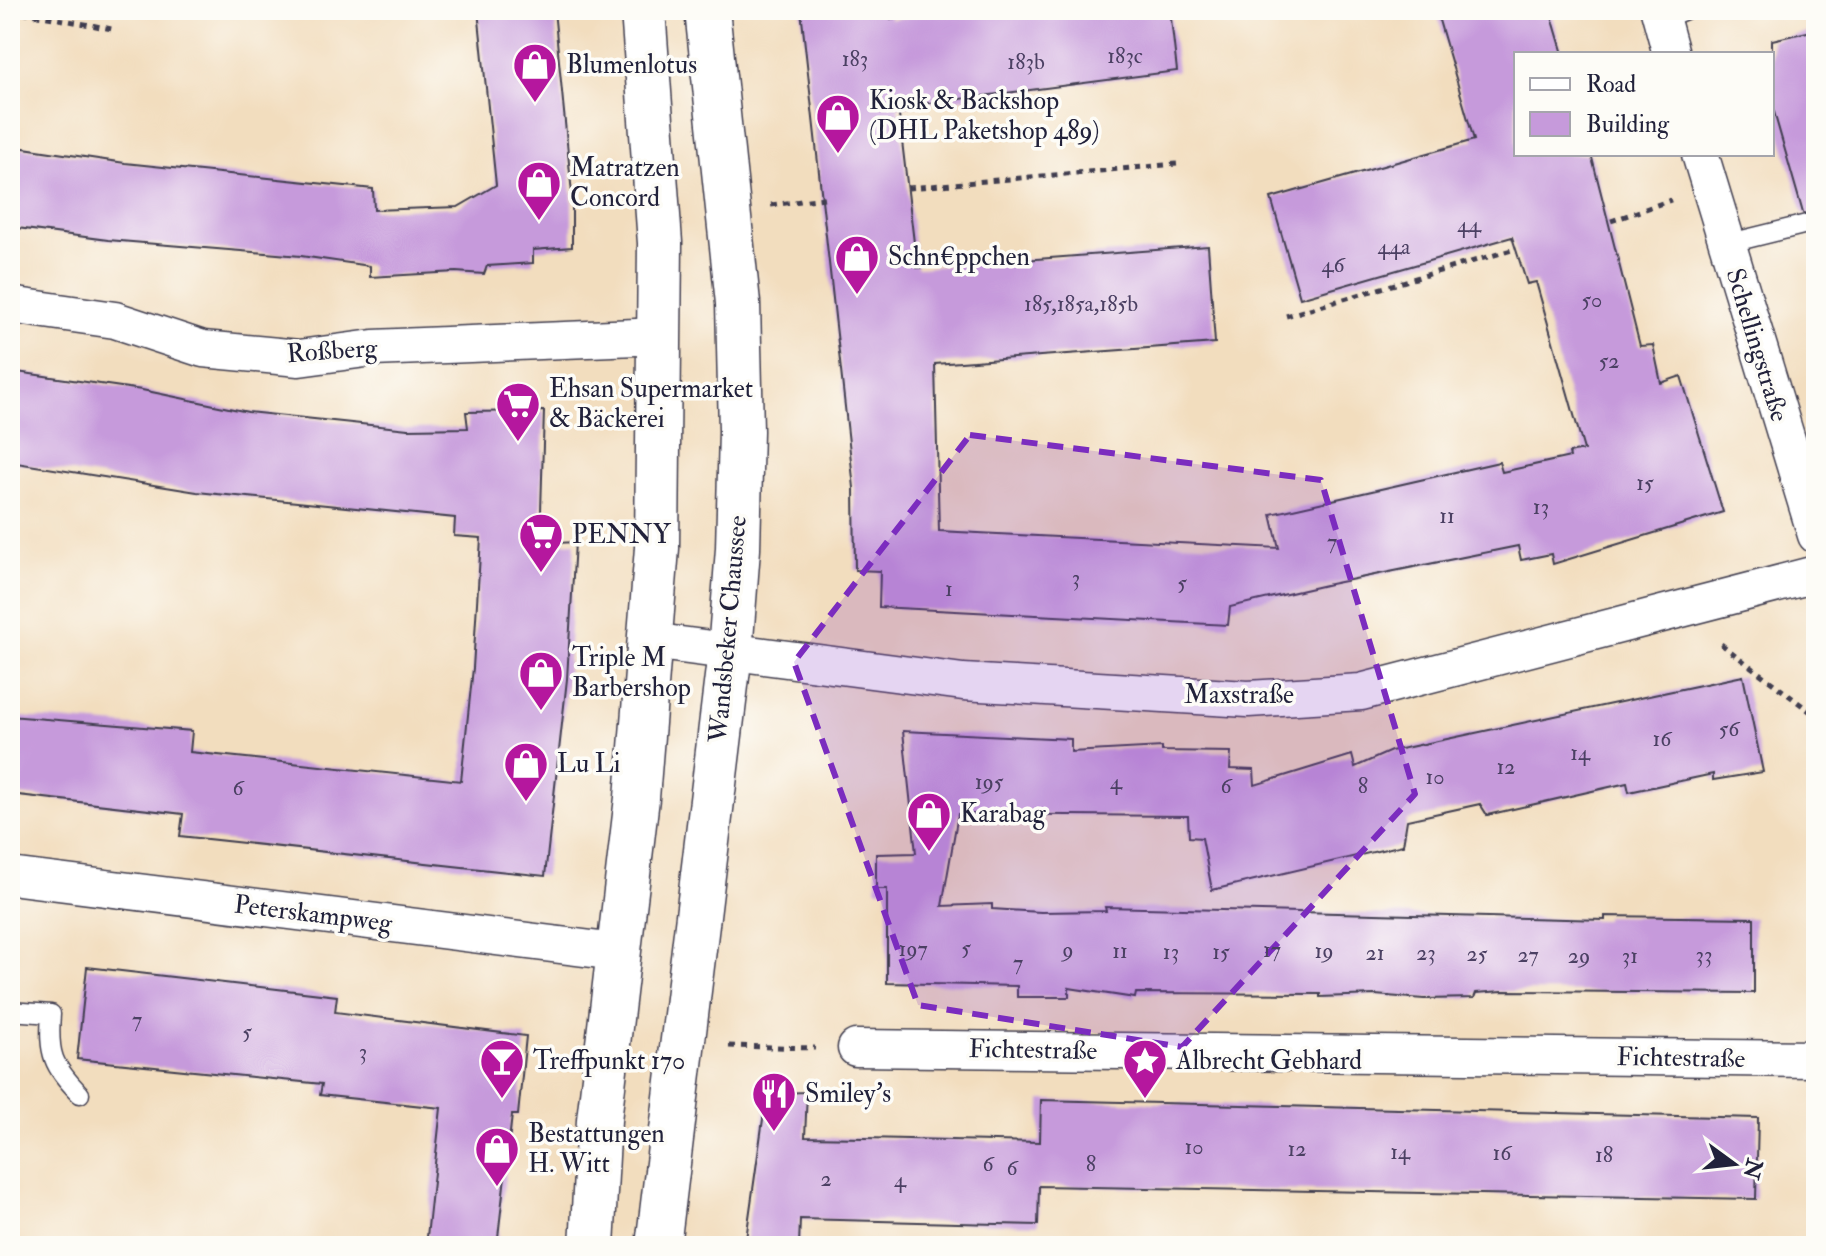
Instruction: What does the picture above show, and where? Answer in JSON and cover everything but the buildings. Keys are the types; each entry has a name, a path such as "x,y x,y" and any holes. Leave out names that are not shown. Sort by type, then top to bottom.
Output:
{"main road":[{"path":"592,1246 599,1120 616,952 637,798 657,548 660,243 643,10"},
{"name":"Wandsbeker Chaussee","path":"658,1246 730,652 741,431 738,303 707,10"}],"street":[{"path":"1668,13 1671,52"},
{"name":"Schellingstraße","path":"1705,170 1816,535"},
{"name":"Roßberg","path":"10,305 115,320 203,349 299,358 373,348 660,336"},
{"name":"Maxstraße","path":"650,641 963,682 1248,699 1361,692 1816,574"},
{"name":"Peterskampweg","path":"10,876 616,952"},
{"name":"Fichtestraße","path":"856,1048 1816,1059"}],"lane":[{"path":"1726,244 1807,224"},
{"path":"10,1011 51,1014 49,1046 57,1070 80,1094"}],"path":[{"path":"11,10 117,30"},
{"path":"908,188 1177,164"},
{"path":"1611,221 1705,170"},
{"path":"1286,316 1515,249"},
{"path":"1679,611 1816,716"},
{"path":"682,1045 856,1048"}],"highlighted area":[{"path":"970,435 1321,480 1415,794 1182,1047 918,1005 794,662"}],"place":[{"name":"Blumenlotus","path":"535,104"},
{"name":"Kiosk & Backshop (DHL Paketshop 489)","path":"838,155"},
{"name":"Matratzen Concord","path":"539,222"},
{"name":"Schn€ppchen","path":"857,296"},
{"name":"Ehsan Supermarket & Bäckerei","path":"518,443"},
{"name":"PENNY","path":"541,574"},
{"name":"Triple M Barbershop","path":"541,712"},
{"name":"Lu Li","path":"526,803"},
{"name":"Karabag","path":"929,853"},
{"name":"Treffpunkt 170","path":"502,1100"},
{"name":"Albrecht Gebhard","path":"1145,1100"},
{"name":"Smiley's","path":"774,1133"},
{"name":"Bestattungen H. Witt","path":"497,1188"}]}
